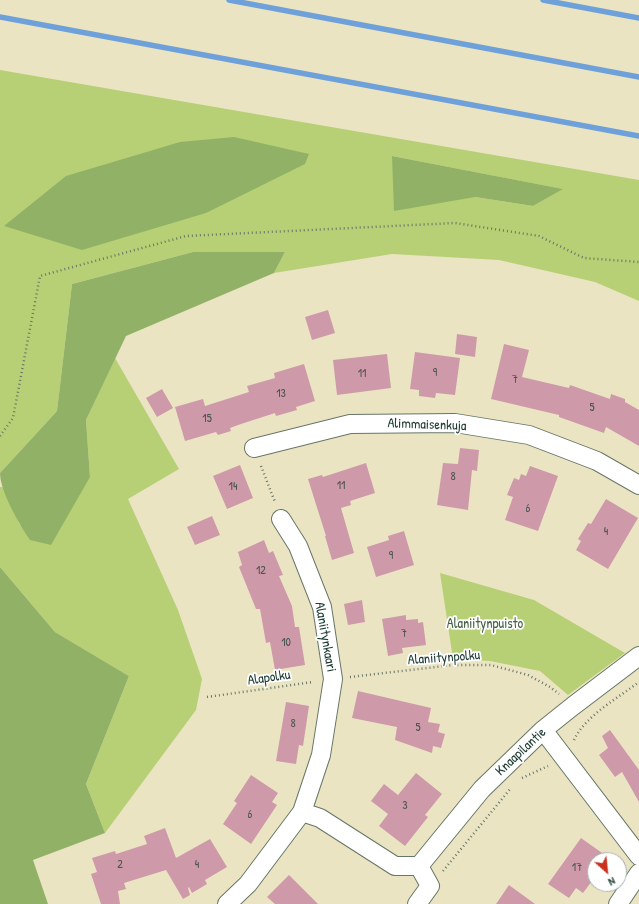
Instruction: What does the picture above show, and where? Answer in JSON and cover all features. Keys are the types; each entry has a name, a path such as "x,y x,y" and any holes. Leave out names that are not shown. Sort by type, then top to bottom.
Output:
{"street":[{"name":"Alimmaisenkuja","path":"254,448 350,424 455,423 528,435 597,461 639,485"},
{"name":"Alaniitynkaari","path":"227,904 248,884 302,812 321,755 333,679 322,608 298,546 281,519"},
{"name":"Knaapilantie","path":"419,866 482,789 543,730 639,656"},
{"path":"543,730 639,856"},
{"path":"302,812 320,818 395,866 419,866 430,886 418,904"},
{"path":"618,904 639,873"}],"path":[{"path":"0,436 13,418 40,276 186,236 455,223 539,236 584,258 639,262"},
{"path":"254,448 281,519"},
{"name":"Alaniitynpolku","path":"333,679 453,665 491,665 528,675 550,687 573,706"},
{"name":"Alapolku","path":"208,697 333,679"},
{"path":"520,779 549,766 563,755 572,745 578,731 587,721 639,682"},
{"path":"430,886 514,785"}],"green space":[{"path":"0,70 639,180 639,301 595,282 499,260 392,254 274,273 285,252 193,252 72,284 57,411 0,473","holes":["392,156 562,189 533,206 475,197"]},
{"path":"234,137 309,154 305,164 206,213 82,250 4,226 66,176 180,142"},
{"path":"392,156 563,189 533,206 475,197 394,211"},
{"path":"193,252 285,252 274,273 126,336 86,420 90,477 51,545 30,540 16,517 7,498 3,489 0,473 57,411 72,284"},
{"path":"115,358 179,469 128,499 178,610 202,679 196,710 105,833 86,784 129,676 55,632 0,567 0,487 3,487 20,525 90,477 86,420"},
{"path":"0,567 55,632 129,676 86,784 105,833 33,860 48,904 0,904"},
{"name":"Alaniitynpuisto","path":"440,573 534,600 625,653 568,695 540,671 490,661 453,659"}],"building":[{"path":"328,310 335,333 312,340 305,317"},
{"path":"457,334 477,337 475,357 455,354"},
{"path":"504,344 529,350 522,377 569,388 570,385 610,399 611,394 625,399 625,402 639,410 639,446 606,427 604,433 559,417 559,415 491,399"},
{"path":"415,352 460,358 455,395 436,393 435,398 419,396 419,390 410,389"},
{"path":"387,354 391,388 337,395 333,360"},
{"path":"304,364 315,401 296,407 297,410 276,416 275,413 238,425 230,428 231,431 218,435 216,432 185,441 175,407 203,399 205,406 249,392 247,386 275,378 274,373"},
{"path":"162,389 173,408 157,417 146,398"},
{"path":"460,448 479,450 477,471 472,470 468,510 437,505 443,463 458,464"},
{"path":"366,463 375,493 350,501 351,505 341,508 354,553 332,560 308,479 322,475 323,477"},
{"path":"240,465 253,498 227,509 213,476"},
{"path":"530,466 558,476 538,531 505,520 513,497 507,495 514,478 519,480 521,474 526,476"},
{"path":"606,499 638,518 608,569 576,550 581,541 578,539 588,523 591,524"},
{"path":"212,516 220,535 195,545 187,527"},
{"path":"404,531 414,565 376,577 367,547 389,540 388,536"},
{"path":"264,540 269,553 273,551 283,575 279,576 292,606 295,627 299,627 305,665 275,670 270,642 266,643 260,609 256,609 239,567 242,565 238,552"},
{"path":"362,600 365,622 348,625 344,604"},
{"path":"406,615 406,620 418,619 418,623 423,622 426,645 402,648 403,653 388,656 382,619"},
{"path":"358,691 431,708 428,722 440,724 438,732 445,734 441,748 433,746 432,753 395,740 397,727 352,718"},
{"path":"286,702 309,706 303,746 299,745 296,764 276,761"},
{"path":"610,730 639,770 639,802 622,772 615,777 599,755 608,748 602,736"},
{"path":"416,773 442,794 425,815 428,817 405,846 379,826 388,814 371,801 384,784 398,795"},
{"path":"251,775 278,793 272,802 277,805 251,844 223,824 237,803 234,801"},
{"path":"165,828 176,858 210,839 227,867 205,880 207,884 192,893 189,887 190,895 183,899 166,870 124,883 126,889 118,891 120,904 101,904 91,874 97,872 92,858 115,851 116,854 147,844 144,836"},
{"path":"581,838 601,852 587,852 587,888 583,893 576,888 569,898 548,884"},
{"path":"289,875 318,904 275,904 267,897"},
{"path":"509,885 535,904 496,904"}],"waterway":[{"path":"229,0 639,77"},
{"path":"543,0 639,18"},
{"path":"0,17 639,136"}]}
